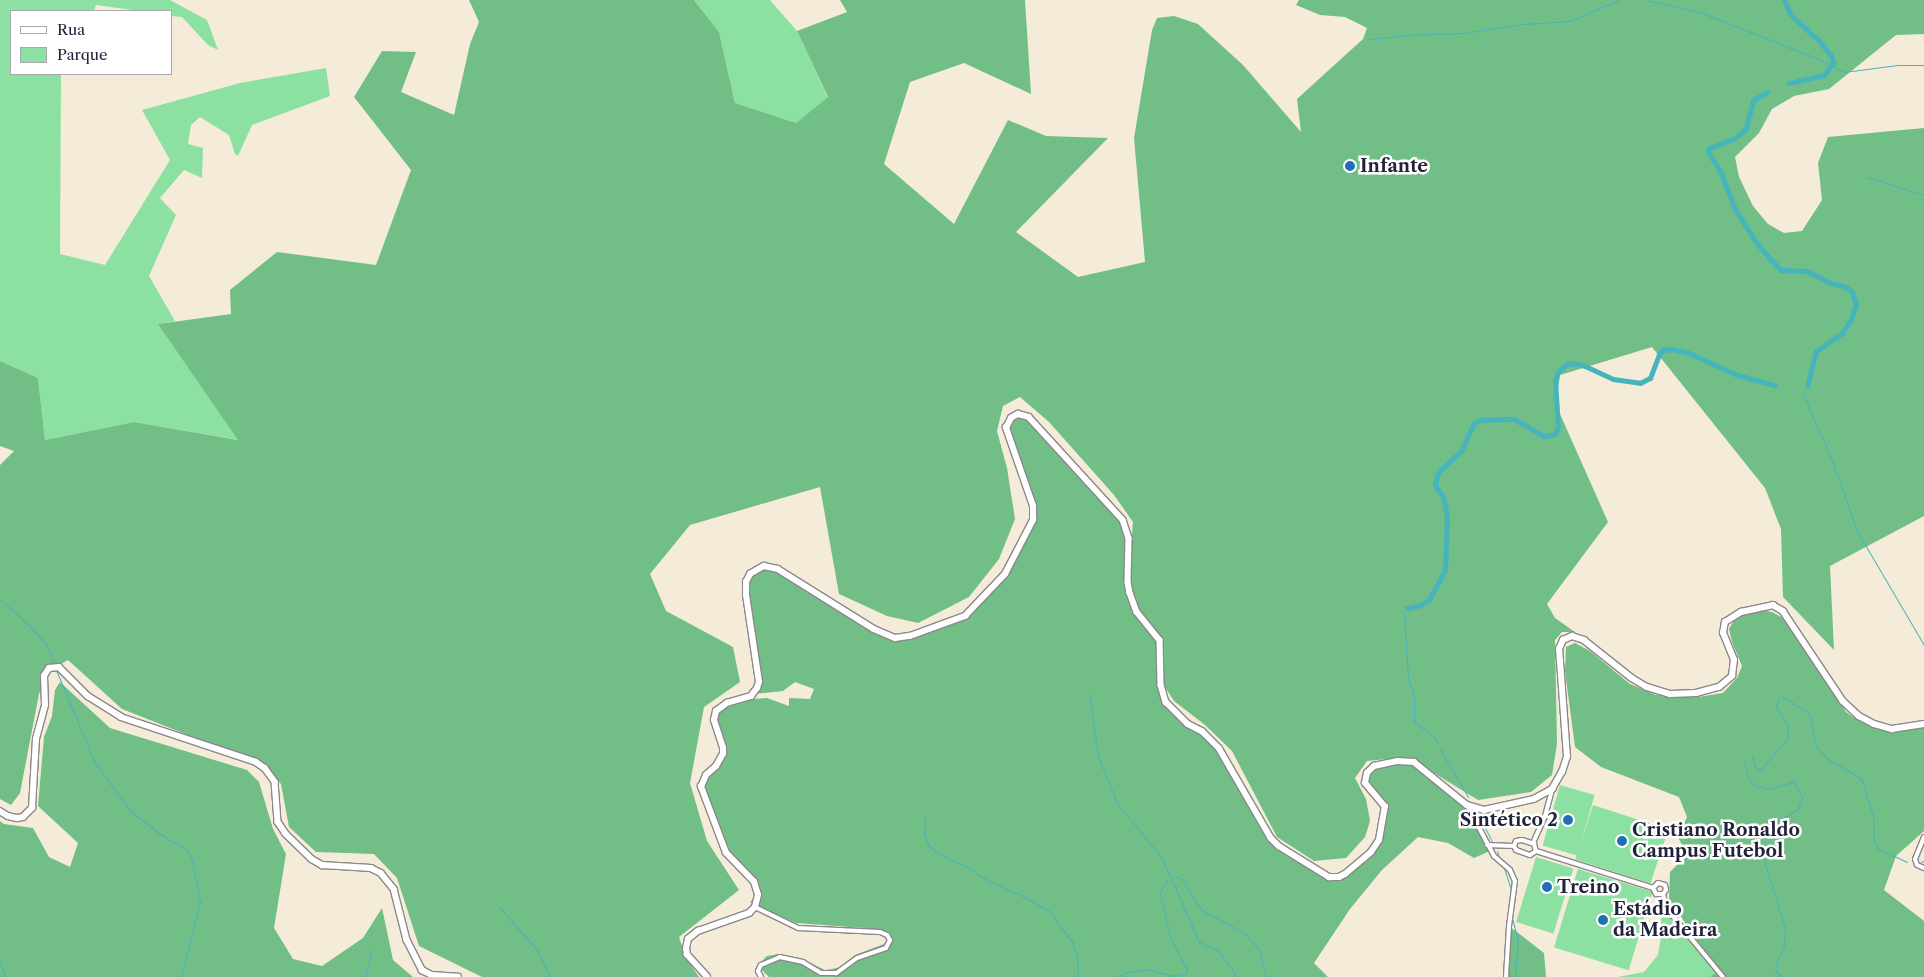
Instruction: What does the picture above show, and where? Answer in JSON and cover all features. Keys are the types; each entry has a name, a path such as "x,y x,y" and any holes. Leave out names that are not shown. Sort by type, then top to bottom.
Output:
{"main road":[{"path":"707,977 687,955 688,939 698,931 742,916 755,907 757,888 726,853 701,787 706,775 716,766 723,754 723,748 714,720 716,711 727,703 751,696 758,688 759,682 746,595 746,582 750,574 764,566 778,569 874,629 894,638 910,636 965,616 1005,574 1033,520 1033,506 1006,428 1011,418 1018,414 1030,417 1124,520 1129,538 1128,582 1130,593 1137,612 1160,640 1162,648 1161,686 1166,702 1188,724 1202,730 1216,744 1239,780 1264,828 1279,846 1328,877 1339,877 1345,874 1371,852 1380,833 1384,807 1365,783 1367,773 1374,766 1407,760 1414,762 1467,805 1484,810 1539,797 1552,789 1562,772 1567,758 1558,649 1564,640 1572,636 1584,640 1632,678 1647,687 1670,694 1696,693 1719,687 1732,676 1734,660 1723,633 1725,622 1741,612 1773,605 1783,611 1843,701 1860,716 1874,724 1896,729 1924,724"},
{"path":"0,811 8,816 17,818 23,817 32,808 36,739 45,705 44,676 49,668 59,668 88,696 121,717 261,764 269,772 274,782 278,822 286,834 312,859 322,865 371,868 381,873 394,890 407,940 422,970 432,975 458,977"}],"street":[{"path":"1532,843 1545,816 1552,789"},
{"path":"1467,805 1494,856 1510,870 1515,881 1509,926 1506,977"},
{"path":"1924,837 1915,859 1917,865 1924,868"},
{"path":"1514,846 1518,840 1532,843"},
{"path":"1532,843 1536,851 1654,888"},
{"path":"1487,844 1514,846 1516,850 1530,855 1536,851"},
{"path":"1654,888 1658,883 1663,884 1666,888 1663,894 1667,908 1723,977"},
{"path":"1654,888 1656,894 1663,894"},
{"path":"755,907 798,928 880,932 887,935 890,940 886,948 857,958 836,973 821,973 803,962 780,957 761,965 758,971 761,977"}],"green space":[{"path":"0,0 170,0 207,20 218,50 208,45 182,17 172,16 172,10 133,10 96,5 94,10 10,10 10,75 61,75 60,254 105,265 170,160 142,110 240,83 326,68 330,96 252,125 238,156 235,154 229,135 200,117 191,125 188,144 203,148 202,178 184,170 160,198 176,215 149,276 175,321 159,324 239,440 134,422 45,440 38,378 0,361"},
{"path":"469,0 694,0 719,32 735,103 796,123 828,97 797,31 847,12 840,0 1025,0 1031,94 964,63 910,82 884,164 954,224 1008,120 1046,136 1108,138 1016,232 1078,277 1145,262 1134,138 1152,30 1157,18 1174,16 1198,24 1243,65 1301,132 1297,99 1363,39 1367,28 1345,17 1320,15 1296,5 1299,0 1924,0 1924,34 1896,35 1829,89 1794,96 1772,109 1759,133 1735,157 1739,177 1753,206 1768,224 1784,233 1802,231 1822,200 1818,163 1828,137 1924,128 1924,516 1830,566 1834,650 1783,597 1781,529 1765,488 1652,347 1560,375 1556,405 1608,522 1547,604 1555,618 1575,632 1562,632 1555,640 1557,744 1552,775 1531,792 1478,800 1408,757 1367,761 1355,778 1366,799 1370,821 1365,837 1346,858 1314,861 1277,837 1232,751 1205,725 1174,701 1161,681 1173,711 1212,739 1279,846 1329,877 1339,877 1371,852 1381,833 1385,810 1365,778 1374,766 1397,761 1422,767 1467,805 1492,850 1474,858 1448,843 1418,837 1382,870 1350,909 1314,963 1328,977 769,977 760,968 761,962 767,956 778,954 800,958 825,970 832,969 840,967 855,955 884,944 889,938 887,933 877,929 796,923 750,902 757,895 757,888 726,853 701,787 702,781 720,761 721,741 716,727 716,711 738,700 767,698 789,706 789,698 810,699 814,689 795,682 783,691 754,694 759,682 746,587 756,569 778,569 874,629 903,637 949,622 978,604 1005,574 1033,513 1012,446 1008,422 1014,415 1029,417 1126,526 1128,583 1133,522 1114,495 1049,422 1020,397 1003,406 997,431 1007,468 1015,519 999,559 969,597 918,623 887,616 839,594 820,487 690,525 650,574 666,611 733,647 740,682 704,707 690,783 707,841 739,890 679,937 686,958 699,977 482,977 419,946 397,878 374,854 316,852 289,827 281,784 257,759 193,737 122,709 68,660 48,671 39,694 20,793 11,805 0,799 0,465 14,451 0,446 0,361 38,378 45,440 134,422 238,440 158,324 231,314 230,290 277,252 376,265 411,170 354,97 382,51 416,52 401,92 454,115 470,44 479,22"},
{"path":"694,0 770,0 797,31 828,98 796,123 735,103 719,32"},
{"path":"1755,609 1772,612 1787,620 1846,712 1856,719 1887,729 1924,723 1924,831 1896,856 1884,890 1924,921 1924,977 1710,977 1718,971 1669,899 1670,872 1687,855 1678,837 1687,817 1679,797 1601,767 1575,747 1565,671 1566,647 1575,643 1590,651 1630,684 1656,695 1698,697 1723,693 1737,678 1742,666 1729,629 1736,617"},
{"path":"60,682 110,728 247,770 259,782 273,829 286,854 274,928 293,959 322,966 363,938 382,908 393,960 413,977 0,977 0,821 4,824 33,828 49,857 70,867 78,843 38,806 44,737 52,716 55,690"},
{"name":"Sintético 2","path":"1560,785 1595,795 1577,855 1543,846"},
{"name":"Cristiano Ronaldo Campus Futebol","path":"1593,805 1668,829 1651,884 1575,859"},
{"name":"Treino","path":"1536,857 1573,868 1553,933 1516,922"},
{"name":"Estádio da Madeira","path":"1578,869 1653,892 1629,970 1554,947"},
{"path":"1667,909 1718,971 1710,977 1618,977 1644,972 1658,955 1662,931 1660,921"},
{"path":"1509,926 1544,953 1546,977 1504,977"}],"waterway":[{"path":"1368,39 1404,35 1464,33 1522,24 1570,21 1618,0"},
{"path":"1646,0 1700,12 1823,61"},
{"path":"1784,0 1790,14 1820,42 1831,55 1833,63 1824,75 1789,83"},
{"path":"1826,62 1831,65"},
{"path":"1834,67 1844,72 1898,65 1924,65"},
{"path":"1767,92 1753,100 1746,129 1733,139 1709,148 1708,152 1721,173 1735,209 1756,242 1781,270 1807,271 1831,283 1846,287 1852,292 1856,304 1851,319 1842,333 1816,351 1807,386"},
{"path":"1867,177 1924,195"},
{"path":"1407,608 1421,605 1429,600 1445,570 1447,517 1443,497 1435,485 1438,472 1461,451 1474,423 1480,420 1514,419 1544,436 1555,434 1558,427 1555,381 1558,372 1567,364 1573,363 1585,366 1613,379 1640,383 1650,378 1659,354 1663,350 1672,349 1689,353 1737,375 1775,385"},
{"path":"1803,394 1832,460 1857,531 1924,645"},
{"path":"0,599 32,628 48,647 53,662"},
{"path":"1404,612 1408,678 1414,697 1414,721 1434,737 1437,743"},
{"path":"56,670 94,761 130,811 166,838 187,849 191,856 200,902 181,977"},
{"path":"1089,693 1098,756 1117,803 1162,858 1199,942 1218,951 1233,970 1235,977"},
{"path":"1783,697 1809,713 1816,747 1830,761 1862,780 1873,815 1874,840 1877,848 1907,862"},
{"path":"1752,756 1755,767 1760,770 1787,739 1788,725 1776,707 1779,698"},
{"path":"1440,749 1468,797"},
{"path":"1744,759 1748,777 1754,785 1769,789 1794,782 1802,798 1798,809 1773,824 1761,838 1762,855 1785,927 1784,945 1775,967 1776,972 1782,977"},
{"path":"1476,810 1493,844"},
{"path":"925,816 924,833 929,846 941,855 966,866 988,881 1021,895 1049,911 1072,942 1077,957 1078,977"},
{"path":"1497,851 1500,860"},
{"path":"1504,868 1512,892"},
{"path":"1176,877 1182,879 1200,909 1244,933 1259,949 1266,977"},
{"path":"1118,977 1124,973 1147,969 1173,976 1186,973 1187,969 1171,940 1160,894 1162,887 1168,880"},
{"path":"499,907 538,951 550,977"},
{"path":"1512,918 1518,940 1515,977"},
{"path":"365,977 371,950"},
{"path":"0,961 5,977"}],"place":[{"name":"Infante","path":"1350,166"},
{"name":"Sintético 2","path":"1568,820"},
{"name":"Cristiano Ronaldo Campus Futebol","path":"1622,841"},
{"name":"Treino","path":"1547,887"},
{"name":"Estádio da Madeira","path":"1603,920"}]}
